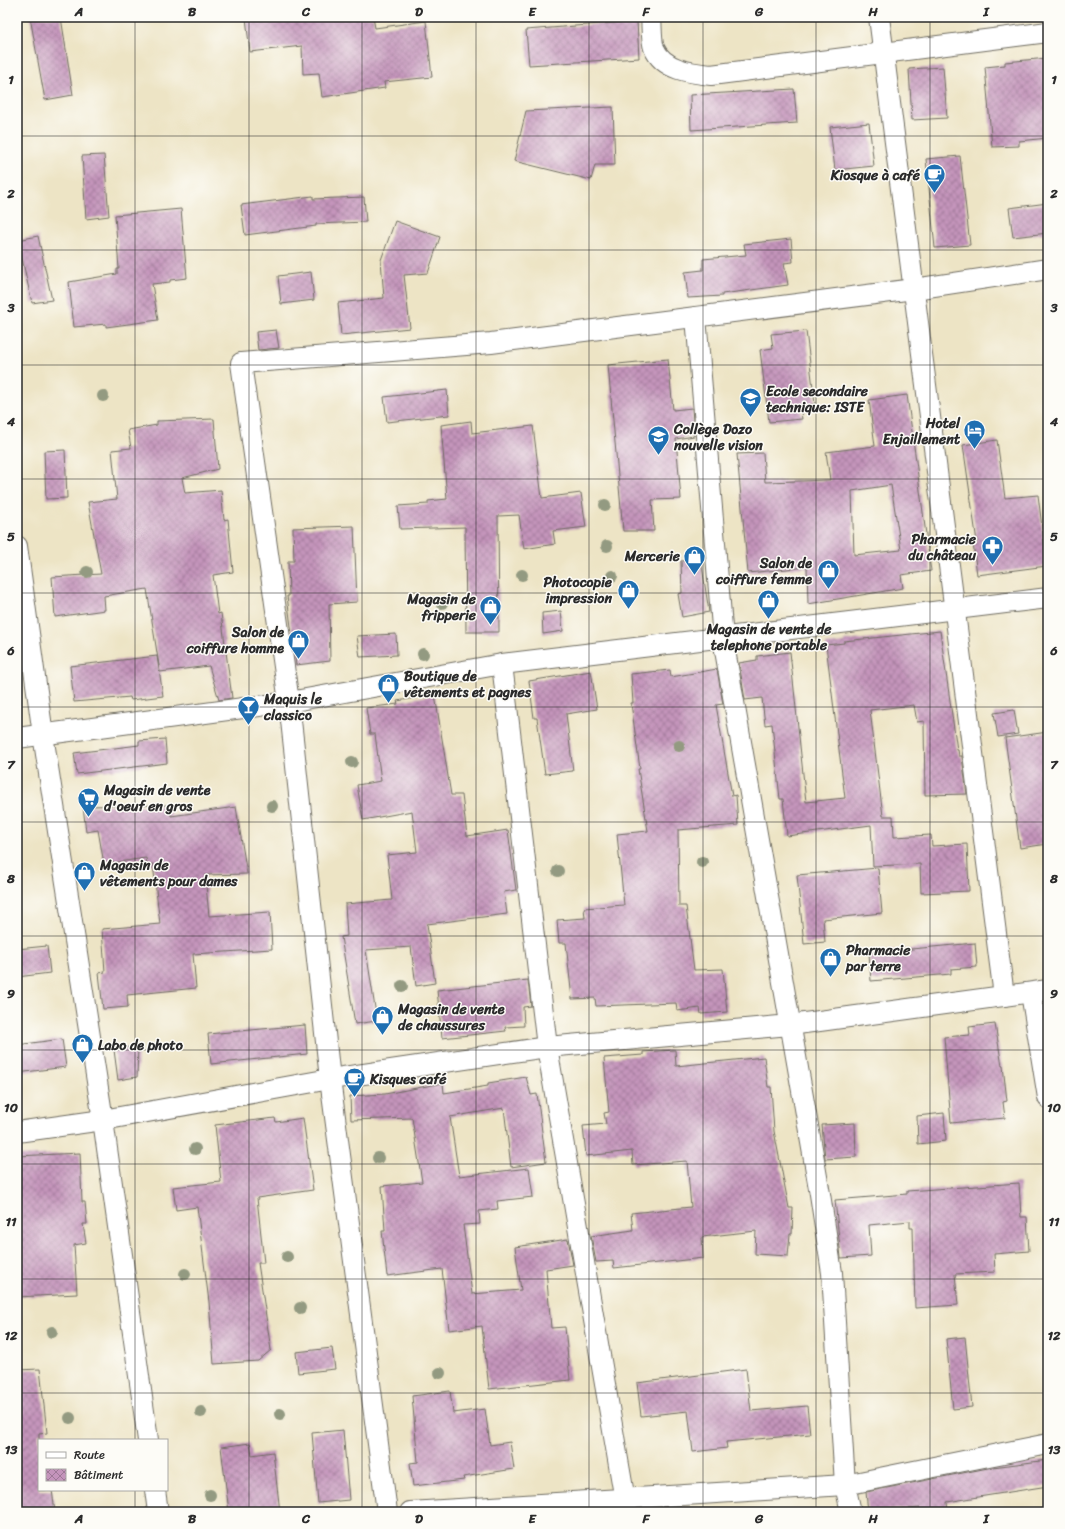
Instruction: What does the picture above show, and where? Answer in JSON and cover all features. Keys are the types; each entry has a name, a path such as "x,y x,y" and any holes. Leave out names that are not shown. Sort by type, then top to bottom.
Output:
{"street":[{"path":"651,17 654,48 668,65 688,73 711,75 1048,32"},
{"path":"879,17 1004,996"},
{"path":"387,1512 330,1079 289,702 241,362 491,343 914,289 1048,269"},
{"path":"696,317 723,639 820,1194 832,1273 845,1485 851,1512"},
{"path":"17,546 43,735 103,1120 148,1439"},
{"path":"17,738 289,702 502,664 955,611 1048,598"},
{"path":"502,664 547,1047 627,1506"},
{"path":"17,1132 103,1120 330,1079 547,1047 790,1025 1040,991 1048,1098"},
{"path":"410,1512 627,1506 845,1485 1048,1444"},
{"path":"155,1491 158,1512"}],"building":[{"path":"30,17 61,17 73,95 45,100"},
{"path":"373,17 375,28 426,21 432,77 384,82 385,88 322,97 319,73 303,74 302,46 250,52 246,18"},
{"path":"637,21 639,58 529,65 526,30"},
{"path":"1048,58 1048,138 1019,141 1019,146 992,147 985,67 1005,65 1005,62"},
{"path":"943,67 947,118 912,120 909,69"},
{"path":"794,89 797,123 691,130 690,95"},
{"path":"613,107 615,165 595,165 591,180 514,161 526,111"},
{"path":"869,123 874,166 835,170 830,127"},
{"path":"104,155 109,216 86,219 82,156"},
{"path":"960,156 970,245 935,248 926,159"},
{"path":"313,196 313,199 364,197 366,222 316,224 316,226 245,235 241,205"},
{"path":"1048,203 1048,233 1013,237 1009,208"},
{"path":"181,209 187,278 152,284 158,320 106,327 106,324 74,327 69,282 117,274 117,269 119,269 115,215"},
{"path":"395,221 440,237 428,273 404,275 410,328 341,335 338,303 384,298 381,260"},
{"path":"38,236 52,300 32,303 18,240"},
{"path":"791,239 793,262 784,263 788,285 722,294 722,296 688,298 685,272 703,270 703,259 746,255 744,244"},
{"path":"311,272 314,300 281,304 278,276"},
{"path":"276,330 279,348 258,350 256,332"},
{"path":"806,331 815,404 800,406 802,419 769,422 760,350 773,348 771,334"},
{"path":"668,359 673,410 692,408 694,436 676,439 681,499 652,500 654,531 623,531 608,365"},
{"path":"447,390 449,415 387,422 384,397"},
{"path":"907,395 931,571 901,575 903,588 808,604 807,567 748,573 737,454 763,453 765,482 830,480 826,452 875,446 869,400","holes":["891,485 901,550 854,555 852,491"]},
{"path":"214,419 218,469 182,478 185,493 221,490 224,520 228,519 233,572 213,575 218,614 221,613 232,698 219,700 209,666 160,672 147,589 104,596 105,610 55,617 52,577 101,574 88,502 117,499 112,450 131,448 128,430 157,425 157,421"},
{"path":"471,421 472,433 533,426 542,498 581,493 586,527 553,531 555,544 524,549 519,515 498,516 499,632 466,632 465,527 400,529 398,506 428,504 428,501 447,499 441,425"},
{"path":"997,440 1005,498 1038,495 1047,566 977,575 973,543 977,542 963,445"},
{"path":"65,450 67,498 46,499 44,451"},
{"path":"354,526 357,602 329,604 330,661 296,665 287,596 289,596 288,561 294,561 293,528"},
{"path":"701,560 709,612 682,617 678,594 682,593 681,561"},
{"path":"561,611 563,631 543,634 542,613"},
{"path":"940,631 957,750 959,756 962,756 967,794 925,795 924,721 917,722 914,705 870,710 883,816 893,816 894,837 931,835 932,846 967,844 969,891 921,893 920,864 873,866 871,825 787,836 783,799 780,799 772,724 765,725 762,698 745,700 739,663 757,660 757,656 790,652 806,802 845,798 826,645 844,643 844,641"},
{"path":"396,634 397,655 360,657 357,636"},
{"path":"157,656 163,696 131,700 130,697 74,702 70,666"},
{"path":"717,669 723,704 716,705 732,796 736,795 738,825 678,830 679,906 686,906 694,970 723,969 727,1012 701,1014 700,1008 677,1011 676,1003 596,1006 595,998 572,999 566,943 559,943 557,920 585,918 584,908 624,905 617,834 648,831 638,769 640,769 631,703 633,703 631,674 670,670 671,677"},
{"path":"591,671 597,709 566,714 573,771 545,774 537,718 534,718 529,681"},
{"path":"435,695 451,795 462,795 467,836 508,830 516,890 504,892 507,914 427,924 435,983 416,986 411,947 366,950 377,1021 355,1024 341,937 347,936 345,904 392,900 387,855 417,852 412,811 363,820 357,785 381,781 375,734 370,734 366,708 398,704 397,701"},
{"path":"1014,710 1018,734 998,737 994,713"},
{"path":"1048,732 1048,844 1020,848 1005,738"},
{"path":"165,739 167,763 77,774 74,753 139,745 139,741"},
{"path":"170,805 171,816 236,807 247,874 205,875 209,916 270,912 272,949 193,954 196,988 127,995 128,1007 103,1009 99,973 105,972 102,929 160,924 153,864 147,864 146,858 104,864 98,830 86,832 83,806"},
{"path":"878,868 882,913 823,919 825,942 804,944 797,875"},
{"path":"975,943 977,967 951,969 951,974 871,981 869,953"},
{"path":"47,946 50,973 17,977 17,949"},
{"path":"528,980 531,1006 523,1007 524,1026 505,1027 506,1031 442,1038 437,990"},
{"path":"995,1024 1003,1066 1007,1101 1003,1102 1005,1118 951,1123 944,1037 970,1035 969,1027"},
{"path":"305,1025 307,1054 211,1064 208,1034"},
{"path":"62,1039 66,1067 17,1073 17,1045"},
{"path":"138,1046 137,1077 118,1080 114,1050"},
{"path":"675,1050 676,1066 764,1057 768,1087 771,1087 774,1131 789,1208 793,1208 792,1234 790,1234 788,1256 755,1254 756,1231 702,1237 703,1258 614,1268 613,1261 596,1262 591,1236 633,1230 631,1213 691,1207 687,1161 633,1165 632,1151 586,1156 583,1126 606,1124 604,1113 609,1112 604,1058 643,1055 643,1052"},
{"path":"526,1077 531,1095 537,1094 546,1162 511,1167 504,1108 450,1117 459,1176 529,1168 533,1197 497,1201 498,1209 479,1211 480,1224 463,1225 472,1294 521,1290 515,1247 568,1239 573,1265 546,1269 551,1328 565,1327 570,1380 489,1389 482,1326 449,1330 442,1269 387,1276 382,1231 385,1231 382,1186 422,1182 412,1118 351,1120 350,1096 385,1094 443,1083 444,1093 488,1086 488,1083"},
{"path":"944,1113 946,1141 918,1144 917,1116"},
{"path":"275,1118 276,1122 303,1118 313,1190 257,1198 264,1263 258,1263 271,1350 258,1361 214,1364 209,1302 197,1207 176,1210 173,1187 221,1182 215,1125"},
{"path":"855,1123 856,1157 825,1159 822,1125"},
{"path":"80,1153 82,1202 85,1202 87,1224 83,1224 86,1243 74,1245 77,1294 17,1297 17,1156"},
{"path":"1019,1183 1021,1217 1027,1217 1029,1251 994,1254 995,1272 955,1274 958,1305 915,1308 913,1228 910,1228 910,1221 869,1225 871,1256 841,1258 835,1200 907,1194 907,1191"},
{"path":"965,1337 972,1407 953,1409 946,1339"},
{"path":"332,1348 335,1369 298,1373 296,1352"},
{"path":"40,1369 47,1433 39,1434 38,1439 38,1491 52,1491 55,1512 17,1512 17,1370"},
{"path":"746,1369 751,1411 807,1406 810,1434 726,1442 727,1448 693,1452 688,1411 641,1416 637,1383"},
{"path":"450,1391 453,1413 485,1409 490,1445 510,1442 514,1469 463,1477 464,1480 413,1486 410,1463 418,1462 412,1396"},
{"path":"343,1430 349,1500 318,1503 312,1433"},
{"path":"250,1443 252,1455 273,1452 280,1512 229,1512 221,1447"},
{"path":"1048,1460 1048,1486 947,1502 948,1512 920,1512 920,1508 868,1512 866,1492 993,1467"}],"place":[{"name":"Kiosque à café","path":"935,194"},
{"name":"Ecole secondaire technique: ISTE","path":"751,418"},
{"name":"Hotel Enjaillement","path":"975,450"},
{"name":"Collège Dozo nouvelle vision","path":"659,456"},
{"name":"Pharmacie du château","path":"992,566"},
{"name":"Mercerie","path":"695,576"},
{"name":"Salon de coiffure femme","path":"828,590"},
{"name":"Photocopie impression","path":"628,610"},
{"name":"Magasin de vente de telephone portable","path":"769,620"},
{"name":"Magasin de fripperie","path":"491,626"},
{"name":"Salon de coiffure homme","path":"299,660"},
{"name":"Boutique de vêtements et pagnes","path":"389,704"},
{"name":"Maquis le classico","path":"248,726"},
{"name":"Magasin de vente d'oeuf en gros","path":"89,818"},
{"name":"Magasin de vêtements pour dames","path":"84,892"},
{"name":"Pharmacie par terre","path":"831,978"},
{"name":"Magasin de vente de chaussures","path":"382,1036"},
{"name":"Labo de photo","path":"83,1064"},
{"name":"Kisques café","path":"355,1098"}]}
